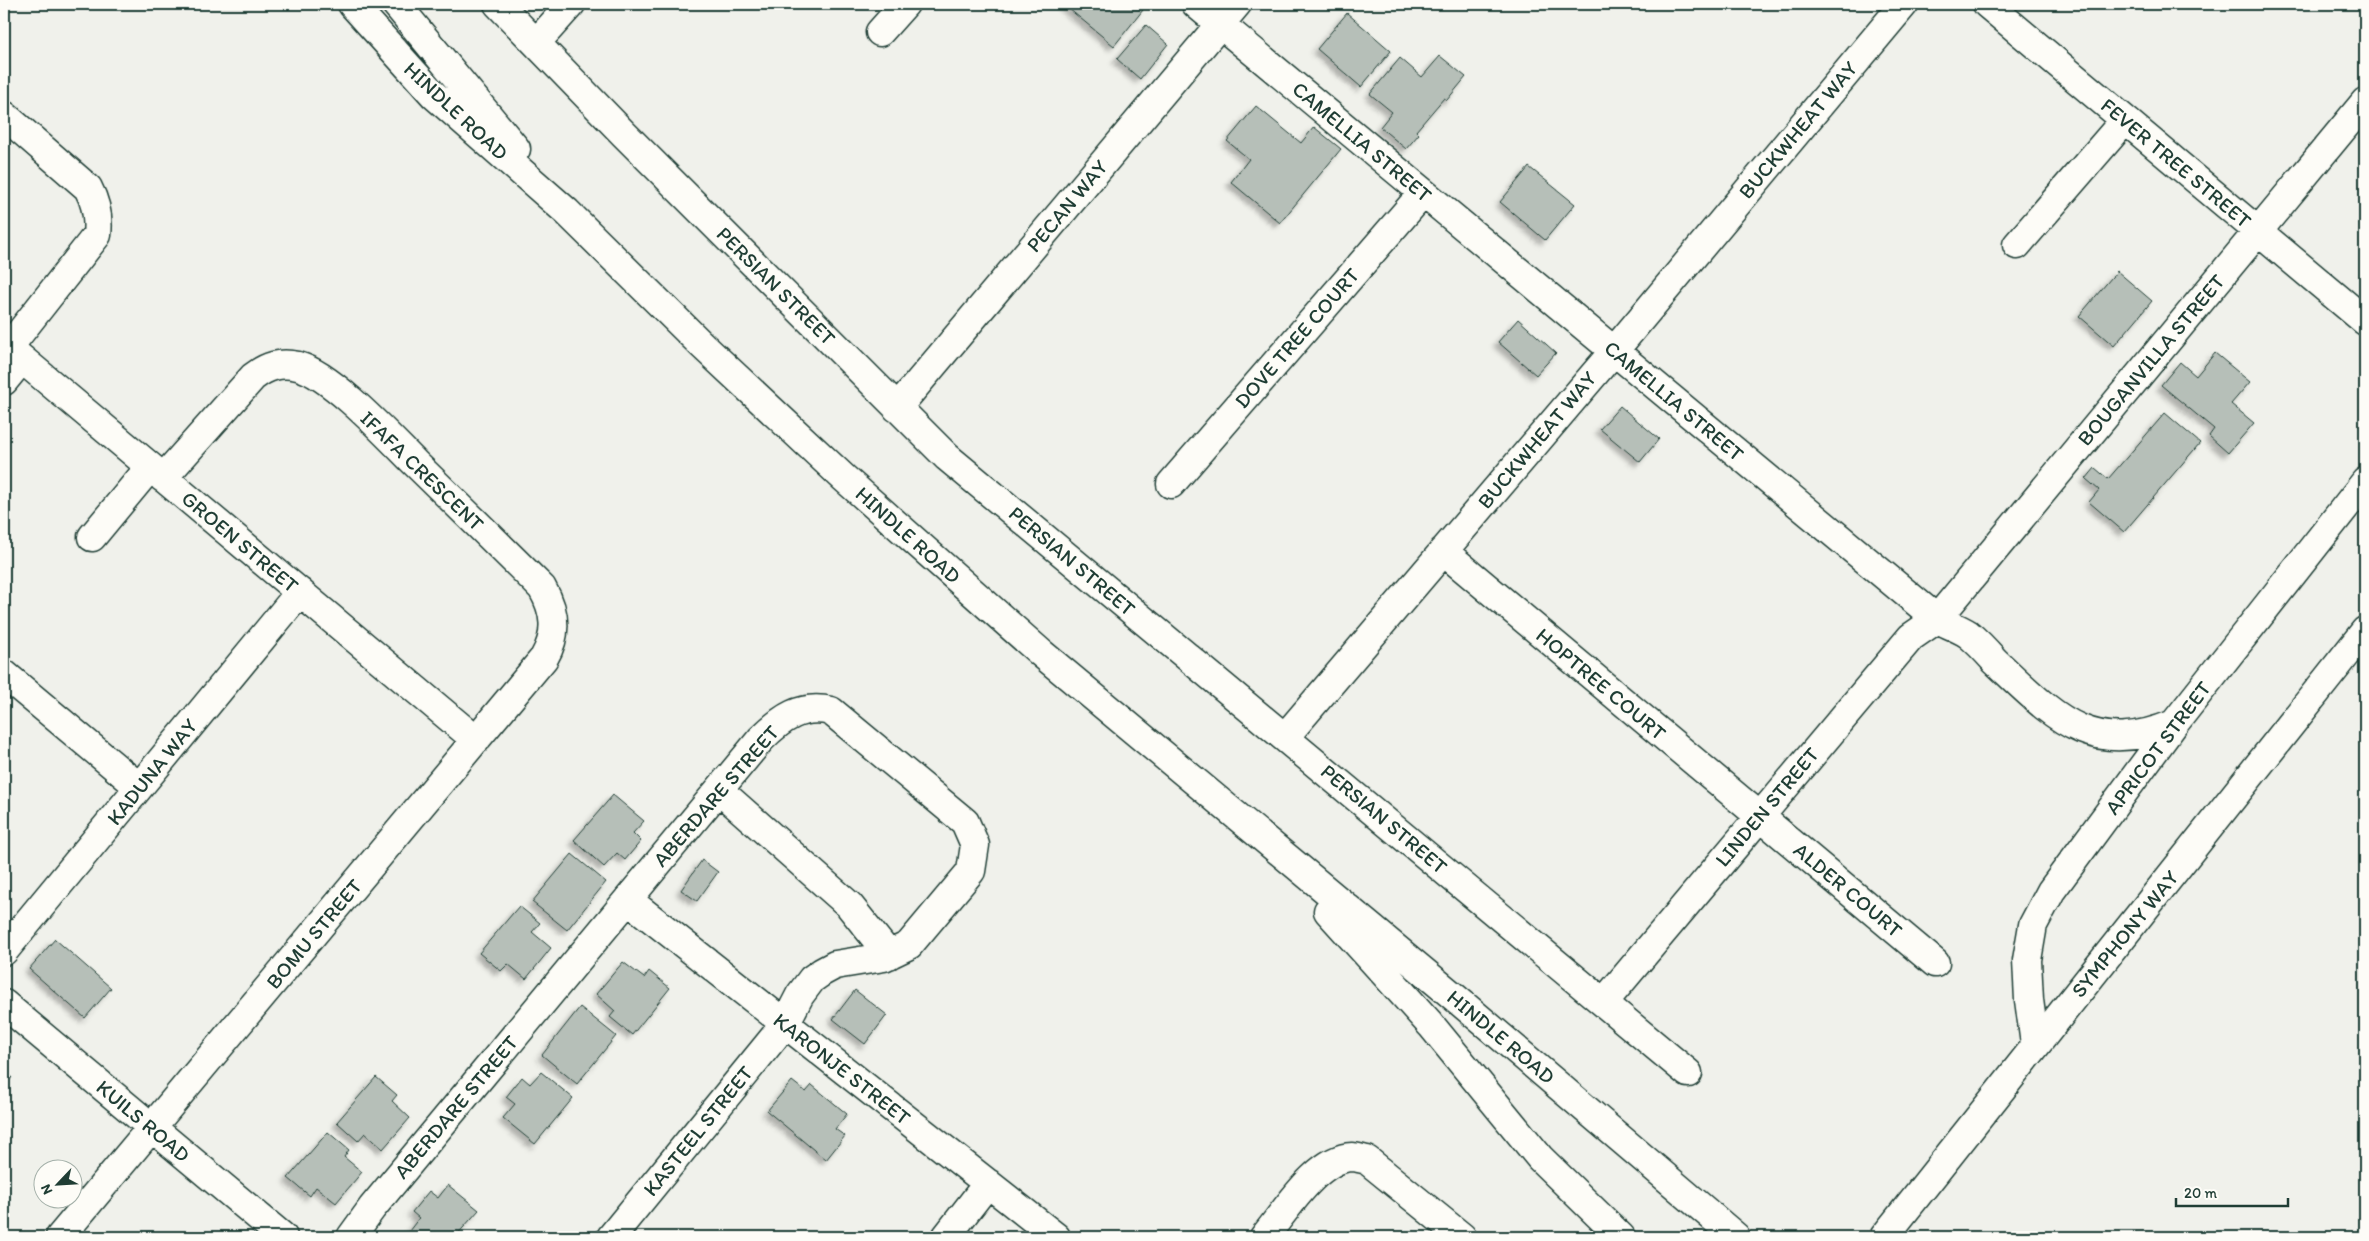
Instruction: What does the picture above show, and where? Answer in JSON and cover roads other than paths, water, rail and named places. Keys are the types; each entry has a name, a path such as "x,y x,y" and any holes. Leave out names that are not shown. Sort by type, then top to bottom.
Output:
{"street":[{"name":"HINDLE ROAD","path":"352,4 434,95 567,212 702,345 844,478 1041,653 1264,841 1459,1001 1736,1237"},
{"name":"HINDLE ROAD","path":"396,4 567,212"},
{"name":"PERSIAN STREET","path":"498,4 947,457 1688,1073"},
{"path":"536,43 571,4"},
{"path":"880,32 906,4"},
{"name":"CAMELLIA STREET","path":"1196,4 1229,14 1424,193 1937,619 1967,634 2043,706 2062,720 2082,730 2105,736 2128,737 2152,733 2174,724"},
{"name":"BUCKWHEAT WAY","path":"1285,737 1614,351 1904,4"},
{"name":"FEVER TREE STREET","path":"1987,4 2365,321"},
{"name":"PECAN WAY","path":"897,408 1229,14"},
{"name":"BOUGANVILLA STREET","path":"1937,619 2365,102"},
{"path":"4,115 83,183 93,199 98,223 97,236 11,351 4,381"},
{"path":"2017,244 2125,120"},
{"name":"DOVE TREE COURT","path":"1171,484 1424,193"},
{"name":"GROEN STREET","path":"11,351 476,740"},
{"name":"IFAFA CRESCENT","path":"156,472 253,377 266,368 282,364 299,366 313,372 330,384 375,424 542,588 550,603 554,620 554,634 551,647 476,740"},
{"path":"92,537 156,472"},
{"name":"APRICOT STREET","path":"2036,1044 2029,1000 2027,960 2033,925 2051,891 2174,724 2365,482"},
{"name":"HOPTREE COURT","path":"1443,551 1760,816"},
{"name":"KADUNA WAY","path":"4,951 300,592"},
{"name":"LINDEN STREET","path":"1604,1002 1911,637 1937,619"},
{"name":"SYMPHONY WAY","path":"1884,1237 2036,1044 2207,833 2365,631"},
{"path":"4,674 139,787"},
{"name":"ABERDARE STREET","path":"352,1237 372,1208 776,724 790,714 819,709 831,712 965,822 975,845 971,871 908,945 889,955 835,965 822,972 812,979 800,995 785,1024"},
{"name":"BOMU STREET","path":"60,1237 476,740"},
{"path":"719,790 849,905 889,955"},
{"name":"ALDER COURT","path":"1760,816 1936,963"},
{"name":"HINDLE ROAD","path":"1264,841 1431,1025 1540,1158 1621,1237"},
{"name":"KARONJE STREET","path":"628,900 1056,1237"},
{"name":"KUILS ROAD","path":"4,1004 283,1237"},
{"name":"KASTEEL STREET","path":"610,1237 785,1024"},
{"path":"1264,1237 1323,1168 1340,1159 1352,1157 1367,1160 1462,1237"},
{"path":"946,1237 988,1183"}]}
